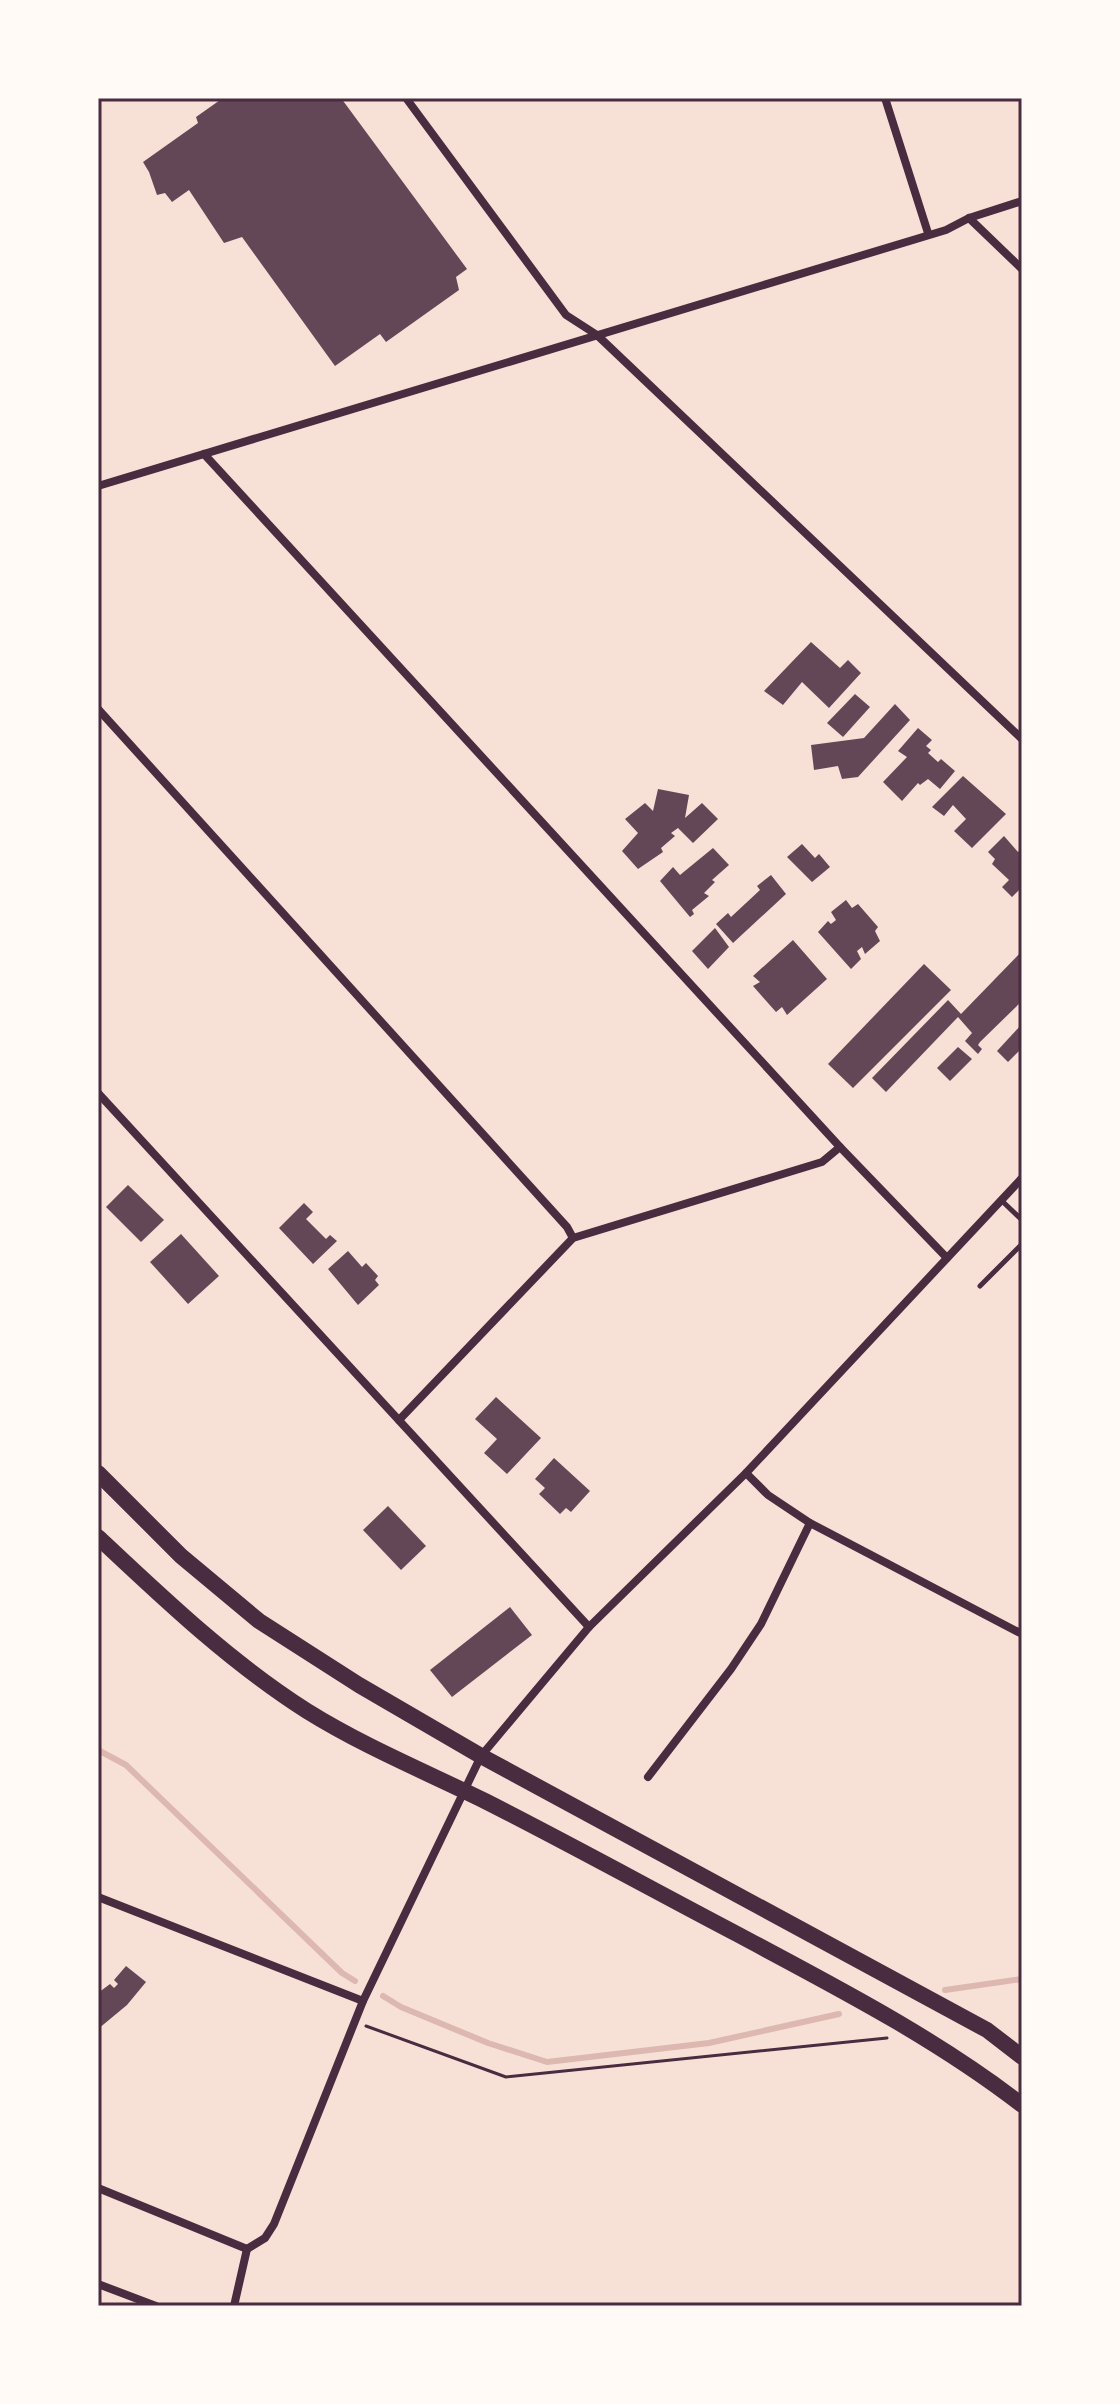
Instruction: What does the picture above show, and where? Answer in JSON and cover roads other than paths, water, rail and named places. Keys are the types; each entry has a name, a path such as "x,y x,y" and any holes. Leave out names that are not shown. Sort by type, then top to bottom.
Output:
{"main road":[{"path":"98,1473 181,1556 259,1621 359,1685 481,1756 987,2030 1022,2057"},
{"path":"98,1537 254,1676 310,1713 803,1969 988,2078 1022,2105"}],"street":[{"path":"406,98 566,315 597,335 1022,739"},
{"path":"885,98 928,233"},
{"path":"98,486 946,230 969,218 1022,201"},
{"path":"969,218 1022,269"},
{"path":"204,454 840,1147 947,1258"},
{"path":"98,709 567,1227 573,1238"},
{"path":"98,1093 589,1627"},
{"path":"399,1420 573,1238 822,1162 840,1147"},
{"path":"234,2306 247,2249 265,2238 274,2224 363,2001 481,1756 589,1627 746,1473 1022,1178"},
{"path":"746,1473 768,1495 810,1523 1022,1634"},
{"path":"648,1777 731,1669 761,1624 810,1523"},
{"path":"98,1897 363,2001"},
{"path":"98,2188 247,2249"},
{"path":"98,2284 156,2306"}],"lane":[{"path":"1001,1200 1022,1220"},
{"path":"980,1286 1022,1244"}],"waterway":[{"path":"98,1750 126,1765 342,1973 355,1981"},
{"path":"945,1990 1022,1979"},
{"path":"383,1996 401,2007 488,2043 547,2062 709,2043 839,2014"}]}
